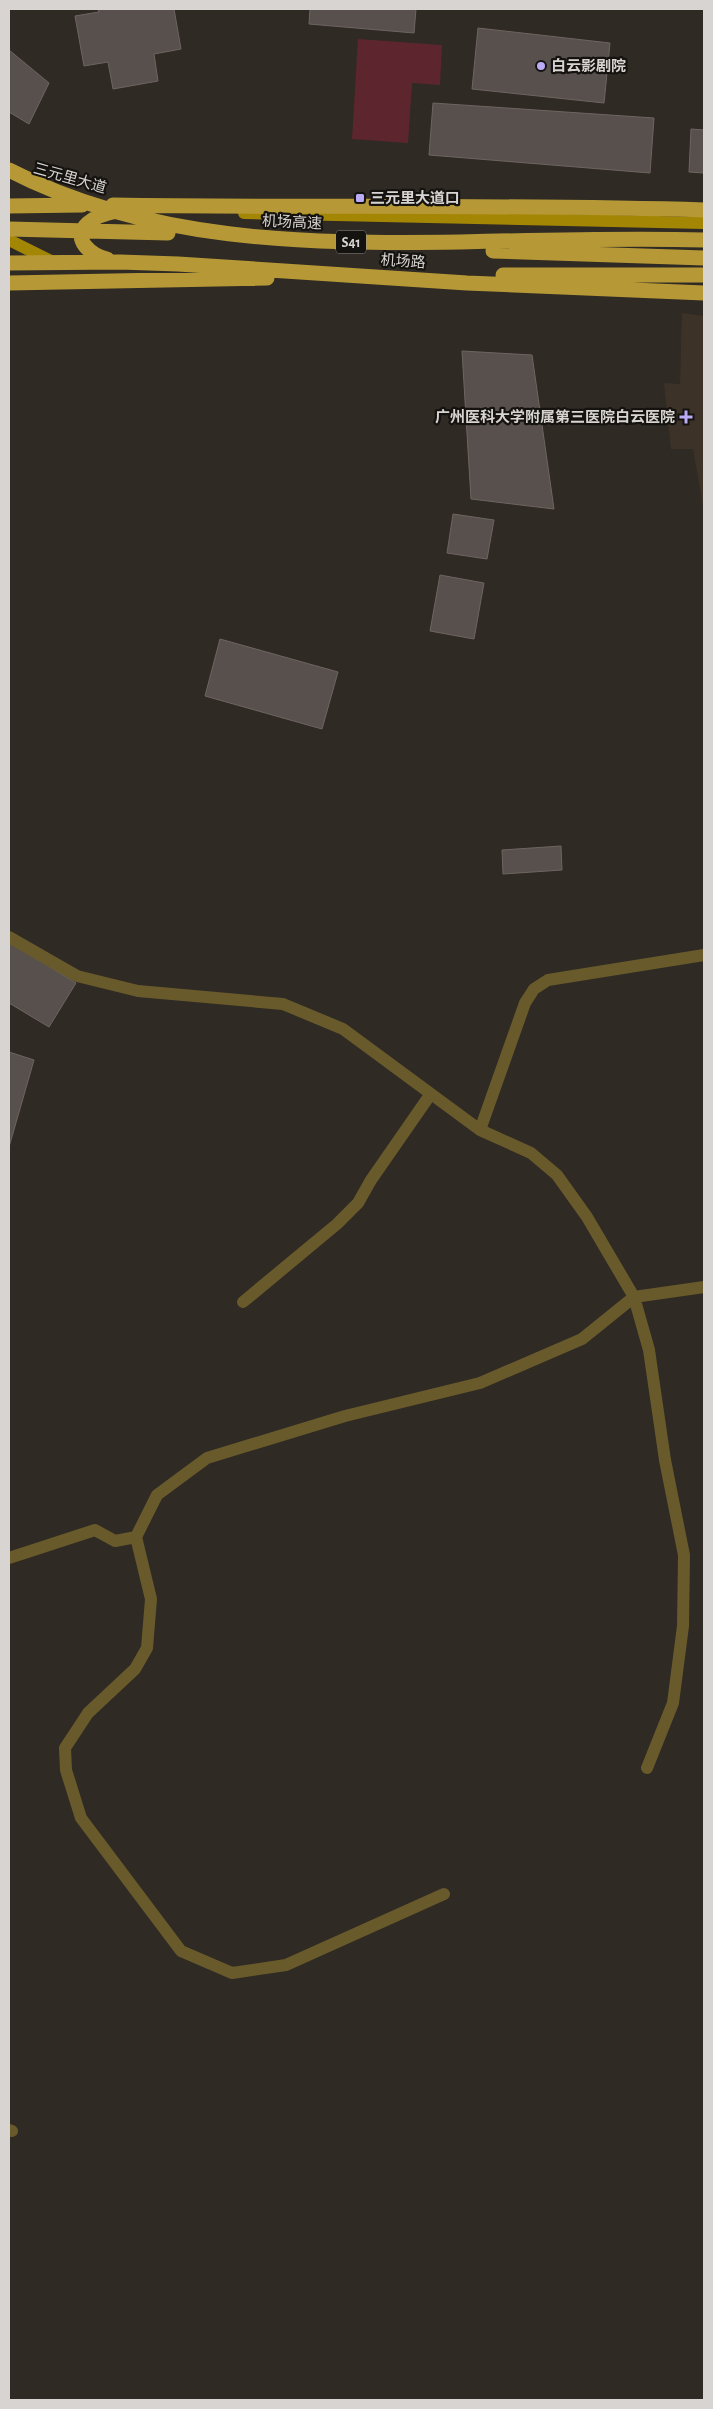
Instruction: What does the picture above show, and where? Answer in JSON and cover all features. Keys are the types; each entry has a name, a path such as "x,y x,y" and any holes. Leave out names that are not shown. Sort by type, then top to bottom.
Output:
{"highway":[{"name":"机场高速","path":"9,170 67,196 147,221 280,240 401,242 704,240"},
{"path":"9,206 506,206 704,210"},
{"path":"120,262 98,257 88,251 83,244 83,233 86,224 94,219 124,209"},
{"path":"9,229 95,230 408,247 704,258"},
{"name":"机场路","path":"9,263 120,262 198,265 467,283 704,293"},
{"path":"9,283 354,277 704,275"}],"main road":[{"name":"三元里大道","path":"9,175 50,192 124,209"},
{"path":"9,206 704,223"},
{"path":"9,240 54,262"}],"street":[{"path":"9,937 78,976 95,981 138,991 283,1004 343,1029 392,1063 430,1095 480,1130 530,1153 556,1175 587,1217 634,1297 649,1350 665,1460 684,1554 683,1626 673,1703 647,1768"},
{"path":"480,1130 525,1003 534,989 548,980 704,955"},
{"path":"243,1302 338,1224 358,1203 371,1180 430,1095"},
{"path":"444,1894 286,1965 232,1972 181,1951 81,1818 66,1770 65,1748 88,1713 135,1669 147,1648 151,1598 136,1537 157,1495 208,1458 345,1416 480,1383 582,1339 634,1297 704,1287"},
{"path":"9,1558 95,1530 116,1541 136,1537"}],"shaded area":[{"path":"358,39 442,45 440,85 412,83 408,143 352,139"},
{"name":"广州医科大学附属第三医院白云医院","path":"682,313 704,316 704,511 693,449 671,449 664,383 680,384"}],"building":[{"path":"98,9 174,9 181,49 154,54 158,81 113,89 108,62 84,66 75,16 99,12"},
{"path":"310,9 416,9 414,33 309,24"},
{"name":"白云影剧院","path":"478,28 610,43 604,103 472,89"},
{"path":"9,50 49,83 29,124 9,112"},
{"path":"433,103 654,118 650,173 429,155"},
{"path":"691,129 704,130 704,173 689,172"},
{"path":"462,351 532,355 554,509 471,499"},
{"path":"453,514 494,520 487,559 447,553"},
{"path":"440,575 484,583 474,639 430,631"},
{"path":"220,639 338,672 322,729 205,696"},
{"path":"561,846 562,870 503,874 502,850"},
{"path":"9,942 76,983 49,1027 9,1003"},
{"path":"9,1052 34,1060 9,1147"}],"place":[{"name":"白云影剧院","path":"541,66"},
{"name":"三元里大道口","path":"360,198"},
{"name":"广州医科大学附属第三医院白云医院","path":"686,417"}]}
